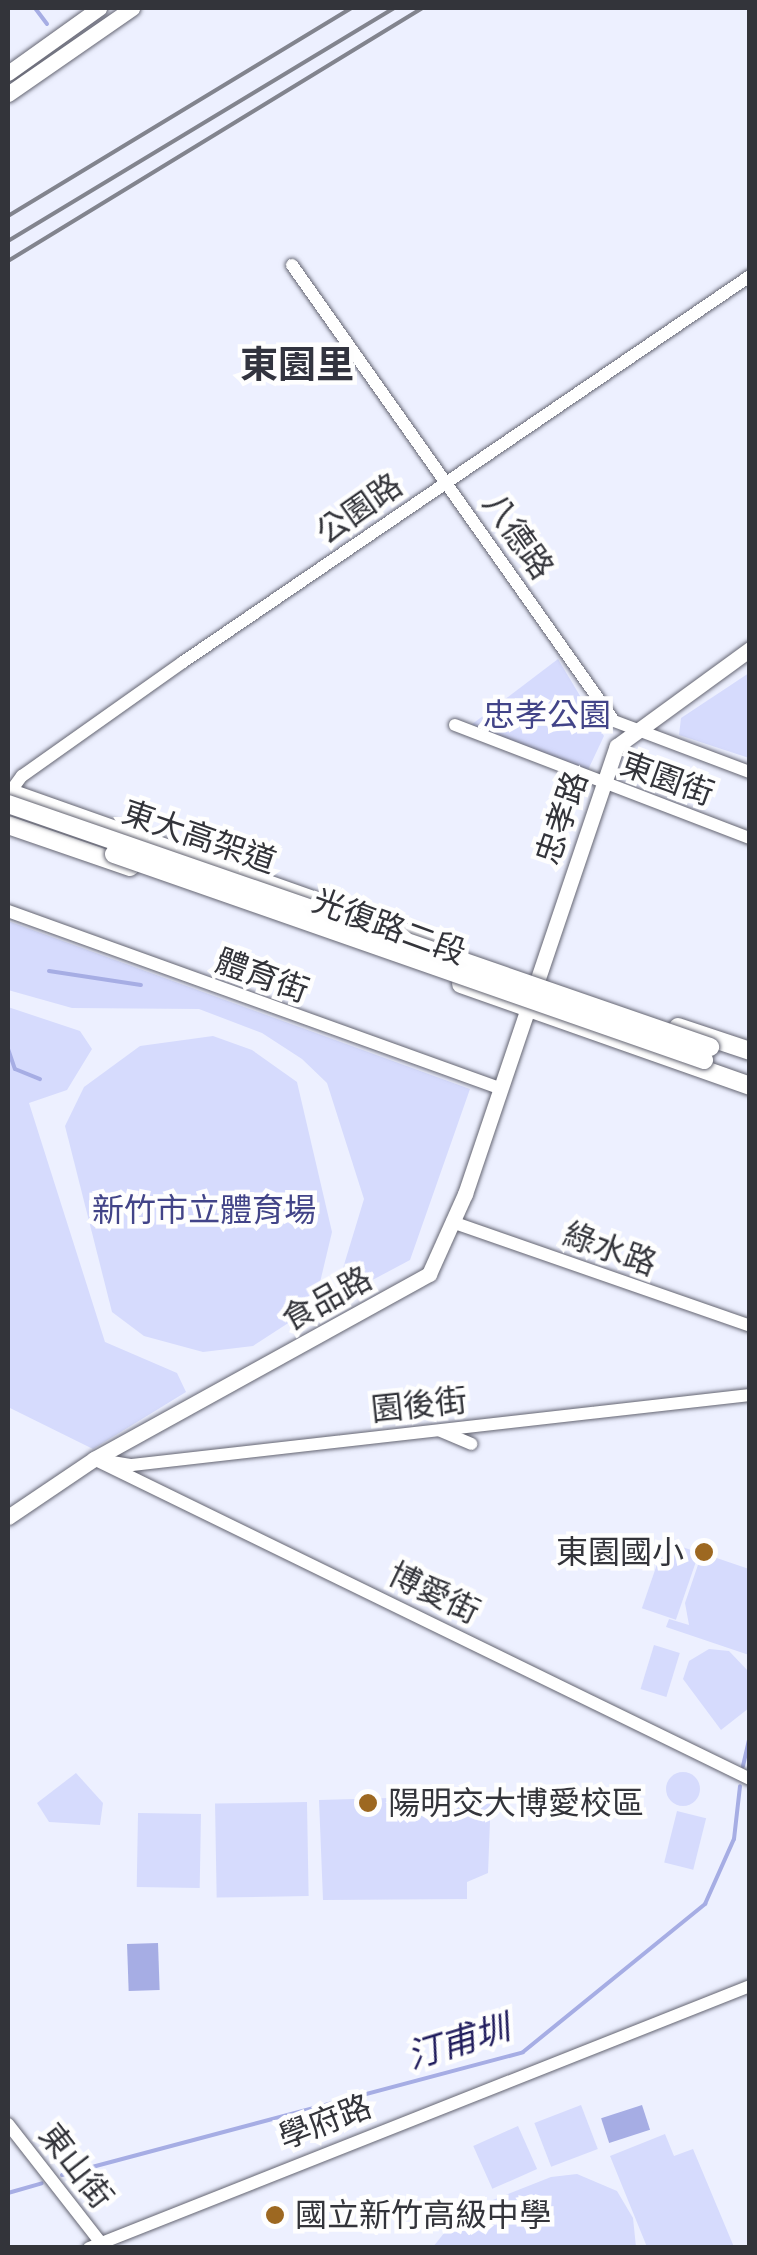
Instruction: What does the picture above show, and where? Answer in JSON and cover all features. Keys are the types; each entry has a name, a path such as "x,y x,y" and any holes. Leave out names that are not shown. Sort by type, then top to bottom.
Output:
{"main road":[{"name":"光復路二段","path":"8,796 750,1051"},
{"name":"東大高架道","path":"8,796 707,1054"},
{"name":"東大高架道","path":"8,816 707,1054"},
{"name":"光復路二段","path":"8,824 750,1086"},
{"path":"114,854 136,853 468,971 526,1008"},
{"path":"707,1054 750,1062"},
{"path":"707,1054 750,1078"}],"street":[{"path":"8,73 99,8"},
{"path":"8,94 132,8"},
{"name":"八德路","path":"292,265 614,721 750,772"},
{"name":"公園路","path":"8,796 22,776 750,276"},
{"name":"忠孝路","path":"526,1008 617,746 750,649"},
{"name":"東園街","path":"455,726 602,786 750,838"},
{"name":"體育街","path":"8,911 499,1088"},
{"name":"食品路","path":"8,1517 94,1459 429,1274 452,1222 526,1008"},
{"name":"綠水路","path":"452,1222 750,1326"},
{"name":"園後街","path":"94,1459 132,1465 750,1395"},
{"path":"439,1430 471,1444"},
{"name":"博愛街","path":"94,1459 750,1779"},
{"name":"學府路","path":"95,2245 750,1986"},
{"name":"東山街","path":"8,2124 95,2245"}],"green space":[{"name":"忠孝公園","path":"558,659 604,736 587,772 471,725"},
{"path":"749,673 749,758 679,735 681,718"},
{"path":"8,921 470,1089 410,1260 333,1301 364,1199 327,1083 302,1059 262,1033 199,1009 72,1008 8,990"},
{"path":"8,1007 80,1031 92,1049 67,1090 29,1103 105,1342 177,1373 186,1392 93,1449 8,1407"},
{"name":"新竹市立體育場","path":"213,1036 252,1050 297,1082 332,1232 317,1295 296,1318 253,1346 203,1352 144,1336 112,1312 65,1126 84,1087 140,1046"},
{"path":"665,1541 699,1553 676,1620 642,1608"},
{"path":"702,1553 749,1569 749,1655 666,1627 669,1619 689,1625 685,1603"},
{"path":"654,1645 680,1653 666,1697 641,1689"},
{"path":"709,1649 729,1651 749,1672 749,1708 721,1730 683,1679 689,1661"},
{"path":"683,1772 695,1777 700,1789 695,1801 683,1806 671,1801 666,1789 671,1777"},
{"path":"76,1773 103,1803 100,1825 49,1822 37,1803"},
{"path":"491,1795 488,1873 467,1882 467,1899 323,1900 319,1800"},
{"path":"307,1802 309,1896 217,1898 215,1804"},
{"path":"677,1811 706,1818 693,1870 664,1862"},
{"path":"138,1813 201,1814 200,1888 137,1887"},
{"path":"581,2105 598,2149 551,2167 534,2123"},
{"path":"518,2126 537,2169 492,2189 473,2146"},
{"path":"665,2134 674,2156 693,2149 734,2247 647,2247 610,2156"},
{"path":"577,2174 617,2191 633,2218 636,2247 433,2247 460,2213 551,2177"}],"water":[{"path":"158,1943 160,1990 129,1991 127,1944"},
{"path":"642,2105 650,2130 609,2143 601,2118"}],"waterway":[{"path":"35,8 47,24"},
{"path":"49,971 141,985"},
{"path":"8,1049 15,1069 40,1079"},
{"name":"汀甫圳","path":"743,1766 750,1736"},
{"name":"汀甫圳","path":"62,2175 523,2052 705,1904 734,1839 740,1786"},
{"name":"汀甫圳","path":"8,2193 42,2183"}],"railway":[{"path":"8,216 352,8"},
{"path":"8,241 394,8"},
{"path":"8,261 423,8"}],"place":[{"name":"東園國小","path":"704,1552"},
{"name":"陽明交大博愛校區","path":"368,1803"},
{"name":"國立新竹高級中學","path":"275,2215"}],"district":[{"name":"東園里","path":"297,365"}]}
